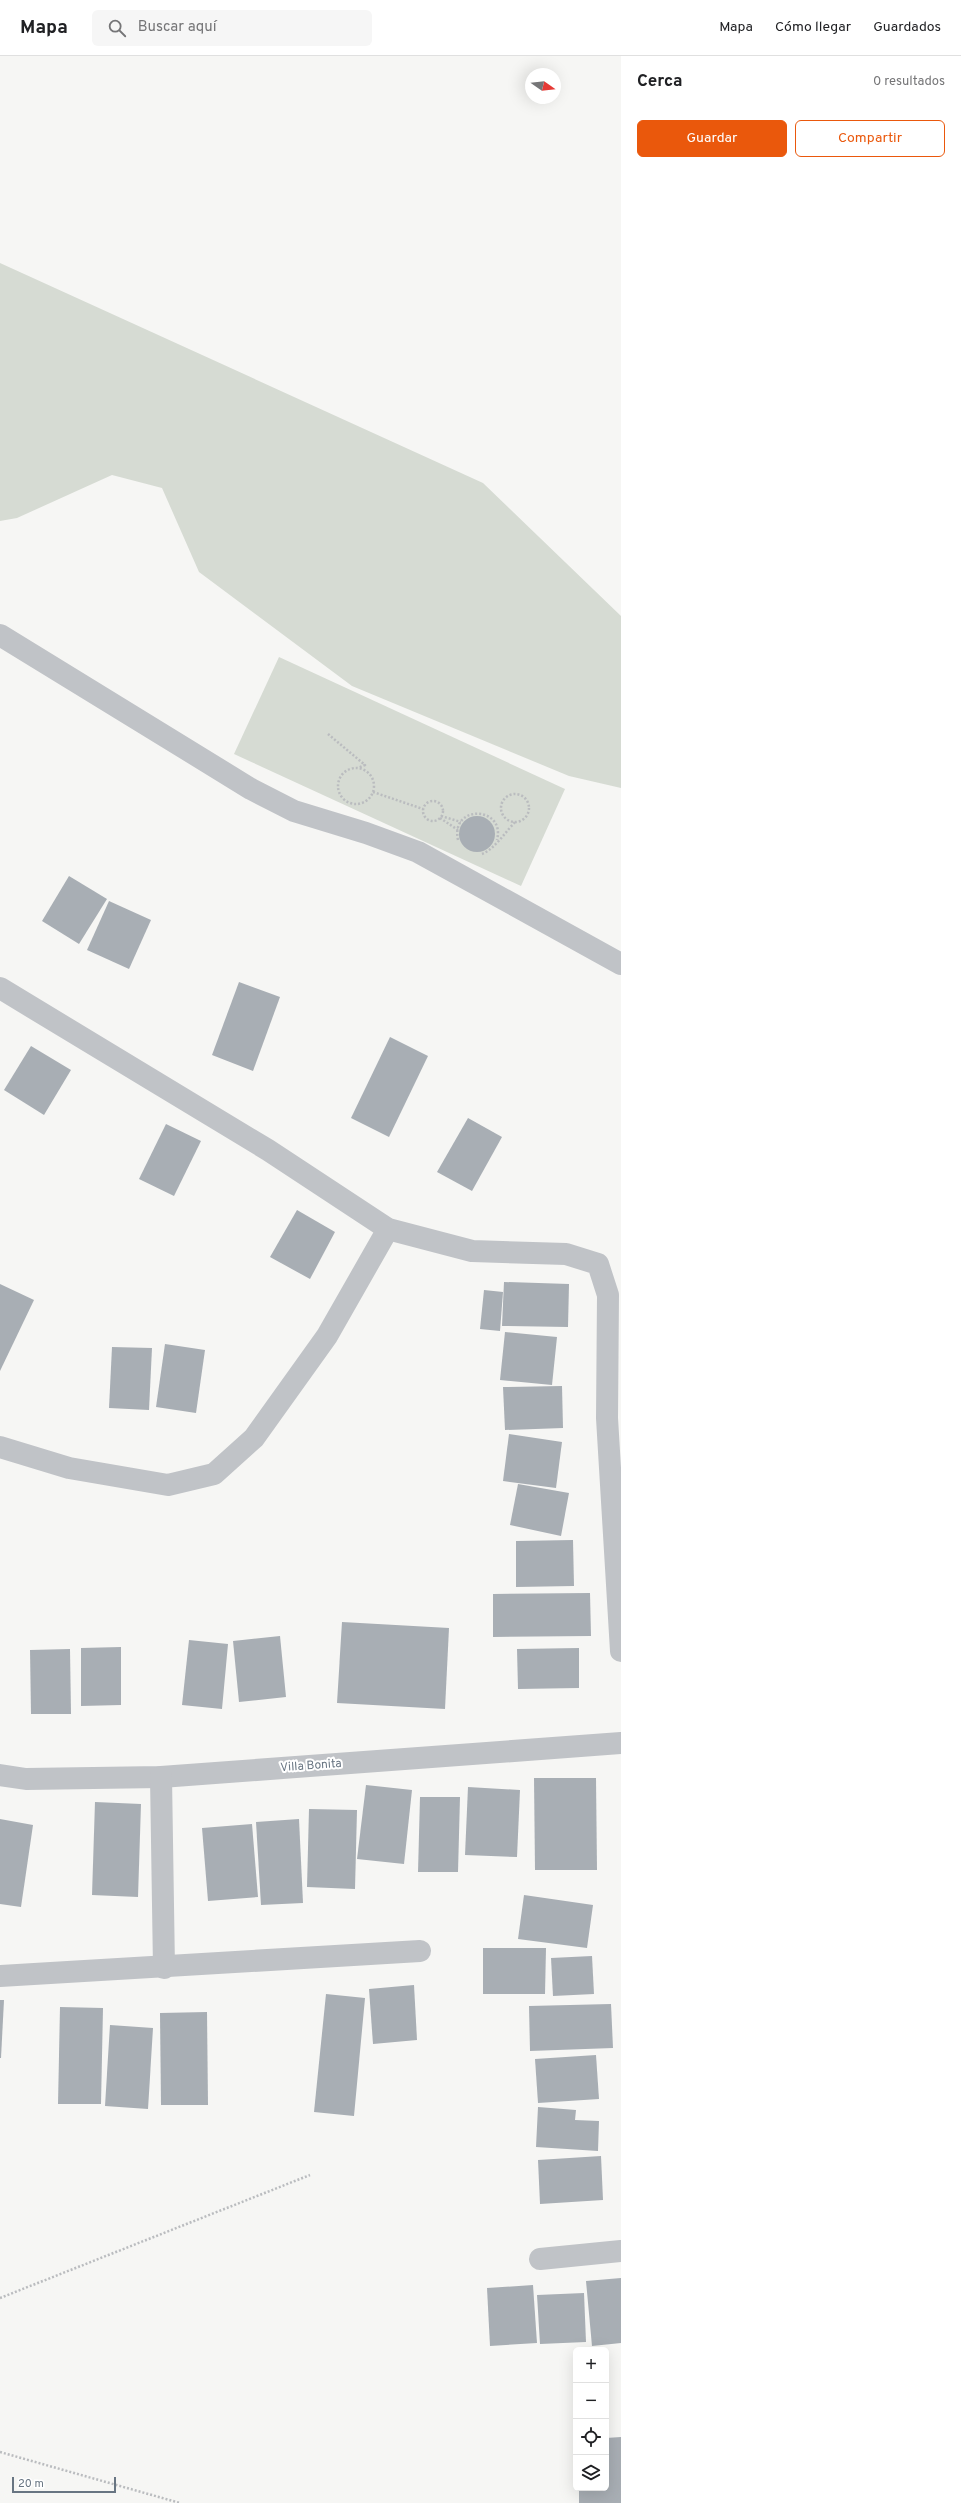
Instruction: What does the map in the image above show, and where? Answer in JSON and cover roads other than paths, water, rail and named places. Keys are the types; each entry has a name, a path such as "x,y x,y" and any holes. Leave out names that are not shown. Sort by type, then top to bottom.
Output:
{"street":[{"path":"0,635 251,789 294,811 366,833 418,852 621,964"},
{"path":"0,988 268,1150 388,1229 472,1251 566,1254 598,1264 608,1296 614,1415 621,1651"},
{"path":"0,1446 69,1468 168,1485 214,1474 254,1438 326,1336 388,1229"},
{"name":"Villa Bonita","path":"0,1775 26,1779 161,1777 621,1743"},
{"path":"161,1777 164,1968"},
{"path":"0,1976 164,1968 420,1951"},
{"path":"540,2259 621,2251"}]}
